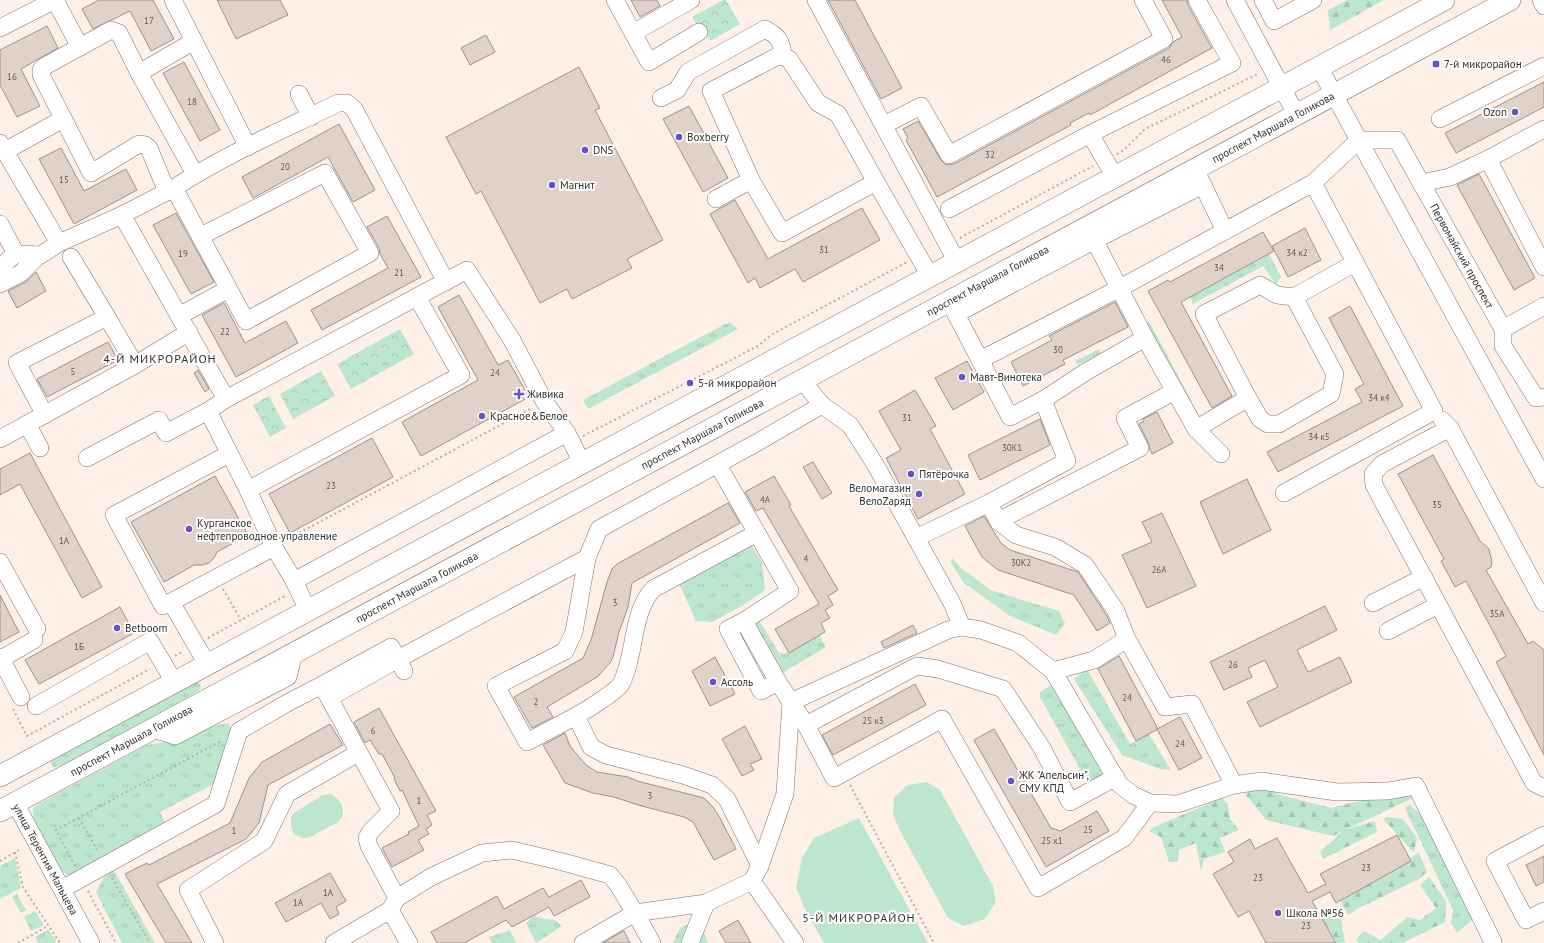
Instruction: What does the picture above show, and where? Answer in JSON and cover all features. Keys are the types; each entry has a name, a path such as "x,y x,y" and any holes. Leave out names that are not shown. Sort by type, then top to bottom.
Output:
{"main road":[{"path":"0,776 1444,0"},
{"name":"проспект Маршала Голикова","path":"8,807 153,729 230,698 294,653 802,380 953,307 1199,177 1296,114 1510,0"},
{"path":"372,576 387,603"},
{"path":"207,664 230,698"},
{"name":"улица Терентия Мальцева","path":"0,776 8,807"}],"street":[{"path":"0,28 55,0 80,47"},
{"path":"173,0 248,147"},
{"path":"615,0 649,62 699,32"},
{"path":"633,33 691,0"},
{"path":"816,0 956,262"},
{"path":"884,125 921,106 949,155 1164,39 1143,0"},
{"path":"949,209 1090,134 1232,63 1196,0"},
{"path":"1235,0 1296,114"},
{"path":"1263,0 1274,21 1295,4 1313,0"},
{"path":"1541,0 1544,6"},
{"path":"661,98 677,90 688,72 765,29 775,35 779,40 782,46 783,56"},
{"path":"195,174 139,74 119,33 115,30 111,30 45,66 41,70 41,75 91,173 139,144 145,145 149,148 171,190 201,236 246,321 370,253 325,173 201,236"},
{"path":"139,74 194,41"},
{"path":"711,91 776,57 783,56 789,59 818,103 838,114 930,276"},
{"path":"1440,119 1544,66"},
{"path":"1319,67 1544,479"},
{"path":"688,72 705,82 711,91 751,180 782,233 876,182"},
{"path":"299,94 311,117"},
{"path":"0,284 20,273 40,255 59,243 122,215 171,190 195,174 338,103 347,103 354,109 446,282"},
{"path":"59,243 2,147 63,119"},
{"path":"1421,183 1450,178 1544,129"},
{"path":"1090,134 1115,177"},
{"path":"980,360 1120,288 1313,183 1359,140"},
{"name":"Первомайский проспект","path":"1359,140 1397,140 1503,329 1503,346 1536,398 1544,397"},
{"path":"1488,159 1544,267"},
{"path":"1199,177 1225,230"},
{"path":"716,199 751,180"},
{"path":"1313,183 1434,411 1450,428 1544,603"},
{"path":"122,215 226,399"},
{"path":"0,224 16,254"},
{"path":"1091,233 1145,338 1196,430 1221,454"},
{"path":"0,267 16,254 40,255"},
{"path":"71,257 134,365"},
{"path":"1294,297 1334,374 1331,394 1279,424 1268,424 1260,419 1204,314 1260,285 1277,296 1294,297 1355,263"},
{"path":"87,458 159,420 166,433 208,411 226,399 467,270 512,340 544,401 569,438 582,463"},
{"path":"179,316 228,289"},
{"path":"248,490 460,375 417,297"},
{"path":"1503,329 1544,306"},
{"path":"953,307 1010,416 1043,400 1084,373 1145,338"},
{"path":"45,415 17,363 107,317"},
{"path":"0,439 134,365 189,332"},
{"path":"802,380 822,405 850,425 875,464 952,603 962,627"},
{"path":"998,520 1140,448 1125,418 1175,391"},
{"path":"1196,430 1248,398"},
{"path":"916,538 989,503 1067,461 1043,400"},
{"path":"757,533 653,589 646,596 627,666 620,685 576,716 527,742 496,686 565,651 574,632 586,558 599,528 718,465 822,405"},
{"path":"208,411 248,490 274,547 294,581 308,610"},
{"path":"1284,493 1434,411"},
{"path":"27,424 40,448"},
{"path":"1450,428 1382,464 1373,474 1374,485 1534,783 1544,788"},
{"path":"294,581 569,438"},
{"path":"229,454 114,515 163,606 274,547"},
{"path":"718,465 790,591 744,621 778,682 806,725 834,778 942,719 1038,888 1124,838 1150,802"},
{"path":"989,503 998,520 1016,535 1055,547 1085,565 1116,611 1127,639 1165,707 1192,704 1234,785"},
{"path":"62,889 216,804 244,728 289,702 326,692 401,665 586,558"},
{"path":"0,562 35,635 0,658 21,697"},
{"path":"1373,603 1424,578"},
{"path":"171,602 207,664"},
{"path":"1388,631 1438,605"},
{"path":"791,702 948,630 962,627 981,630 1018,643 1053,671 1119,784 1132,795 1150,802 1178,804 1234,785 1261,781 1337,792 1388,791 1416,786 1493,942 1492,943"},
{"path":"1053,671 1094,660 1127,639"},
{"path":"36,706 150,641 174,682"},
{"path":"806,725 917,666 938,668 1004,689 1042,748 1070,802 1116,777"},
{"path":"326,692 391,811 371,831 367,838 409,943"},
{"path":"230,698 244,728"},
{"path":"583,943 635,913 706,903 756,874 785,794 791,702"},
{"path":"576,716 591,747 606,755 683,775 712,785 727,799 756,874 795,943"},
{"path":"215,943 188,890 264,841 287,794 358,753"},
{"name":"улица Терентия Мальцева","path":"8,807 62,889 91,943"},
{"path":"1544,835 1495,861 1526,920 1544,911"},
{"path":"334,943 393,904 431,876 482,854 512,850 570,863 610,875 618,885 652,943"},
{"path":"690,943 706,903"}],"path":[{"path":"569,438 758,346 771,334 918,256"},
{"path":"274,547 544,401"},
{"path":"216,578 241,620"},
{"path":"56,830 244,728"},
{"path":"844,773 934,943"},
{"path":"79,818 150,943"},
{"path":"0,861 21,849"},
{"path":"15,852 23,887 60,943"},
{"path":"18,943 48,926"}],"green space":[{"path":"723,0 726,0 740,24 710,41 700,24 697,25 692,17"},
{"path":"1347,0 1384,0 1330,30 1328,10"},
{"path":"1270,255 1281,277 1276,284 1263,266 1193,304 1190,297"},
{"path":"1149,321 1192,402 1183,403 1144,324"},
{"path":"730,323 738,329 588,409 583,400 725,324"},
{"path":"400,329 414,354 351,389 337,364"},
{"path":"1099,349 1101,353 1078,365 1075,361"},
{"path":"321,371 335,396 293,419 280,394"},
{"path":"269,396 286,428 270,437 253,405"},
{"path":"747,539 762,562 765,590 742,606 712,622 696,621 675,575"},
{"path":"952,558 964,571 990,590 1059,611 1065,623 1056,635 1010,616 964,583 951,563"},
{"path":"759,620 779,653 784,654 819,635 826,647 777,676 748,627"},
{"path":"1087,669 1130,744 1149,734 1171,770 1160,769 1122,755 1074,679"},
{"path":"196,681 201,687 199,691 62,766 53,767 51,763 53,758"},
{"path":"1054,683 1106,781 1091,789 1040,697 1040,692"},
{"path":"210,722 218,725 228,723 235,735 214,784 160,812 165,823 80,871 69,875 61,871 33,818 33,808 147,745 177,740"},
{"path":"1257,781 1277,794 1331,808 1382,795 1404,785 1413,798 1347,829 1375,821 1377,832 1323,859 1320,852 1342,832 1333,836 1266,820 1246,795"},
{"path":"927,782 940,790 993,886 996,902 985,919 964,926 948,918 899,829 893,814 894,798 907,785"},
{"path":"330,794 340,802 342,806 343,815 341,819 337,823 310,837 306,838 297,836 292,830 291,826 292,814 323,795"},
{"path":"1222,798 1228,804 1230,819 1239,830 1220,838 1225,852 1204,859 1201,871 1196,843 1179,850 1178,862 1169,862 1161,837 1149,831 1154,827"},
{"path":"1410,805 1422,816 1473,919 1457,933 1451,923 1453,910 1405,808"},
{"path":"1388,817 1403,819 1417,838 1414,853 1383,819"},
{"path":"859,818 928,943 824,943 805,909 796,888 802,858 814,838"},
{"path":"1419,853 1427,872 1419,879 1357,909 1348,915 1340,900 1411,861 1410,858"},
{"path":"15,858 21,888 0,899 0,866"},
{"path":"112,867 155,943 122,943 96,892 108,870"},
{"path":"1429,877 1446,901 1445,922 1403,943 1359,943 1356,940 1364,931 1381,940 1407,917 1420,920 1436,908 1420,885"},
{"path":"17,894 26,910 21,913 12,897"},
{"path":"35,911 44,925 31,931 24,917"},
{"path":"1340,913 1345,943 1337,943 1321,916"},
{"path":"533,916 555,920 562,926 536,943 526,923"},
{"path":"700,920 708,943 673,943 680,928"},
{"path":"48,930 56,940 55,943 38,943 35,937"},
{"path":"510,930 516,943 492,943 489,937"}],"building":[{"path":"99,0 153,0 174,39 151,51 130,11 93,29 82,9"},
{"path":"217,0 280,0 288,15 236,39"},
{"path":"631,0 657,0 660,6 640,17"},
{"path":"828,0 855,0 902,88 881,99"},
{"path":"1162,0 1187,0 1188,5 1212,48 1090,115 1089,113 1070,123 1071,125 937,197 906,140 908,138 903,129 918,121 941,160 946,165 954,164 1169,48 1173,42 1182,37"},
{"path":"47,26 58,48 21,69 40,106 17,117 0,85 0,50"},
{"path":"486,35 495,52 470,65 461,48"},
{"path":"184,62 220,130 200,141 163,73"},
{"name":"Магнит","path":"579,67 600,108 595,110 663,240 627,259 632,268 572,299 567,289 540,303 481,191 476,194 446,137"},
{"path":"1544,82 1544,107 1456,153 1445,133"},
{"path":"689,106 728,178 703,192 663,119"},
{"path":"339,124 375,190 353,202 328,157 253,198 242,177"},
{"path":"61,148 84,191 126,169 137,190 74,224 39,159"},
{"path":"1479,174 1535,278 1514,290 1457,185"},
{"path":"735,200 768,259 862,208 880,240 803,282 795,269 760,288 755,278 748,283 710,214"},
{"path":"176,213 214,282 191,294 153,225"},
{"path":"387,216 421,277 322,330 311,310 388,268 367,227"},
{"path":"1305,228 1321,260 1288,277 1272,246"},
{"path":"1263,232 1274,251 1181,302 1232,396 1212,408 1148,291 1168,280 1170,282"},
{"path":"36,272 46,291 17,308 8,291 26,282"},
{"path":"459,295 498,365 508,360 529,397 421,456 402,422 478,380 438,307"},
{"path":"1115,302 1128,327 1063,360 1065,364 1023,386 1011,362 1052,340 1049,336"},
{"path":"224,303 245,343 286,321 298,343 236,377 202,315"},
{"path":"1350,306 1403,406 1278,472 1267,452 1362,402 1355,389 1364,384 1329,318"},
{"path":"108,342 118,360 47,397 37,379"},
{"path":"967,361 984,392 953,410 935,378"},
{"path":"198,370 209,389 205,392 194,373"},
{"path":"915,390 936,426 930,429 965,494 918,519 886,458 901,450 879,411"},
{"path":"1157,412 1173,443 1152,454 1149,444 1139,424 1144,421 1143,419"},
{"path":"1040,419 1050,445 980,480 968,455"},
{"path":"372,438 393,477 290,533 269,494"},
{"path":"30,453 102,587 82,598 20,484 0,495 0,469"},
{"path":"1433,455 1480,541 1489,549 1492,562 1491,567 1486,570 1528,644 1533,641 1544,650 1544,755 1496,662 1506,656 1466,581 1455,587 1441,561 1444,559 1398,474"},
{"path":"813,462 832,493 822,499 803,467"},
{"name":"Курганское нефтепроводное управление","path":"215,476 248,535 217,552 209,563 194,565 164,582 131,522"},
{"path":"774,476 791,505 789,506 838,590 828,596 833,605 825,610 830,618 821,623 825,632 789,653 775,629 819,604 763,508 756,511 745,492"},
{"path":"1247,479 1271,530 1223,554 1200,502"},
{"path":"728,503 740,523 632,583 628,607 610,663 597,677 547,707 553,717 532,728 514,697 583,658 591,640 612,569 617,564"},
{"path":"1162,513 1196,586 1147,608 1122,555 1152,542 1142,522"},
{"path":"984,516 1001,543 1010,550 1078,572 1110,623 1097,631 1074,595 998,570 982,557 965,526"},
{"path":"0,595 19,632 0,642"},
{"path":"1325,606 1337,630 1297,650 1308,672 1340,657 1352,682 1260,727 1247,702 1278,687 1265,660 1248,668 1252,677 1224,690 1210,662"},
{"path":"120,607 134,633 39,684 25,660"},
{"path":"913,625 917,633 884,648 881,642"},
{"path":"1119,656 1158,729 1136,741 1098,669"},
{"name":"Ассоль","path":"715,657 735,694 710,706 692,671"},
{"path":"915,684 926,705 833,755 822,735"},
{"path":"379,708 436,811 427,815 432,825 426,829 429,834 418,840 424,850 392,867 382,848 409,834 408,832 419,826 402,790 400,791 382,754 379,754 370,740 365,743 354,722"},
{"path":"1180,717 1202,758 1179,770 1157,729"},
{"path":"330,724 343,745 268,785 259,823 246,839 157,884 192,943 166,943 125,874 147,863 149,865 230,823 249,778 262,762"},
{"path":"745,726 762,759 750,764 754,770 742,776 722,739"},
{"path":"994,729 1051,828 1061,831 1097,811 1109,831 1046,867 974,740"},
{"path":"565,733 570,746 579,757 586,765 597,772 628,777 637,781 704,798 713,807 720,818 736,849 714,860 693,822 684,817 614,797 593,793 565,783 543,745"},
{"path":"1397,835 1411,861 1336,903 1330,892 1312,901 1336,943 1266,943 1249,911 1238,917 1213,874 1234,862 1228,852 1250,839 1255,849 1277,838 1308,893 1326,884 1320,874"},
{"path":"1544,856 1544,882 1536,886 1526,865"},
{"path":"330,873 346,901 336,907 339,914 330,919 321,903 286,922 275,903"},
{"path":"581,880 590,897 554,916 549,907 512,927 506,920 464,943 437,943 431,932 497,896 504,909 543,888 549,897"},
{"path":"738,920 751,943 726,943 719,931"},
{"path":"623,931 630,943 603,943"}],"place":[{"name":"7-й микрорайон","path":"1436,64"},
{"name":"Ozon","path":"1515,112"},
{"name":"Boxberry","path":"679,137"},
{"name":"DNS","path":"585,150"},
{"name":"Магнит","path":"552,185"},
{"name":"Мавт-Винотека","path":"962,377"},
{"name":"5-й микрорайон","path":"690,383"},
{"name":"Живика","path":"519,394"},
{"name":"Красное&Белое","path":"482,416"},
{"name":"Пятёрочка","path":"911,474"},
{"name":"Веломагазин ВелоZаряд","path":"919,494"},
{"name":"Курганское нефтепроводное управление","path":"189,529"},
{"name":"Betboom","path":"117,628"},
{"name":"Ассоль","path":"713,682"},
{"name":"ЖК \"Апельсин\", СМУ КПД","path":"1011,781"},
{"name":"Школа №56","path":"1278,913"}],"district":[{"name":"4-Й МИКРОРАЙОН","path":"160,359"},
{"name":"5-Й МИКРОРАЙОН","path":"859,918"}]}
